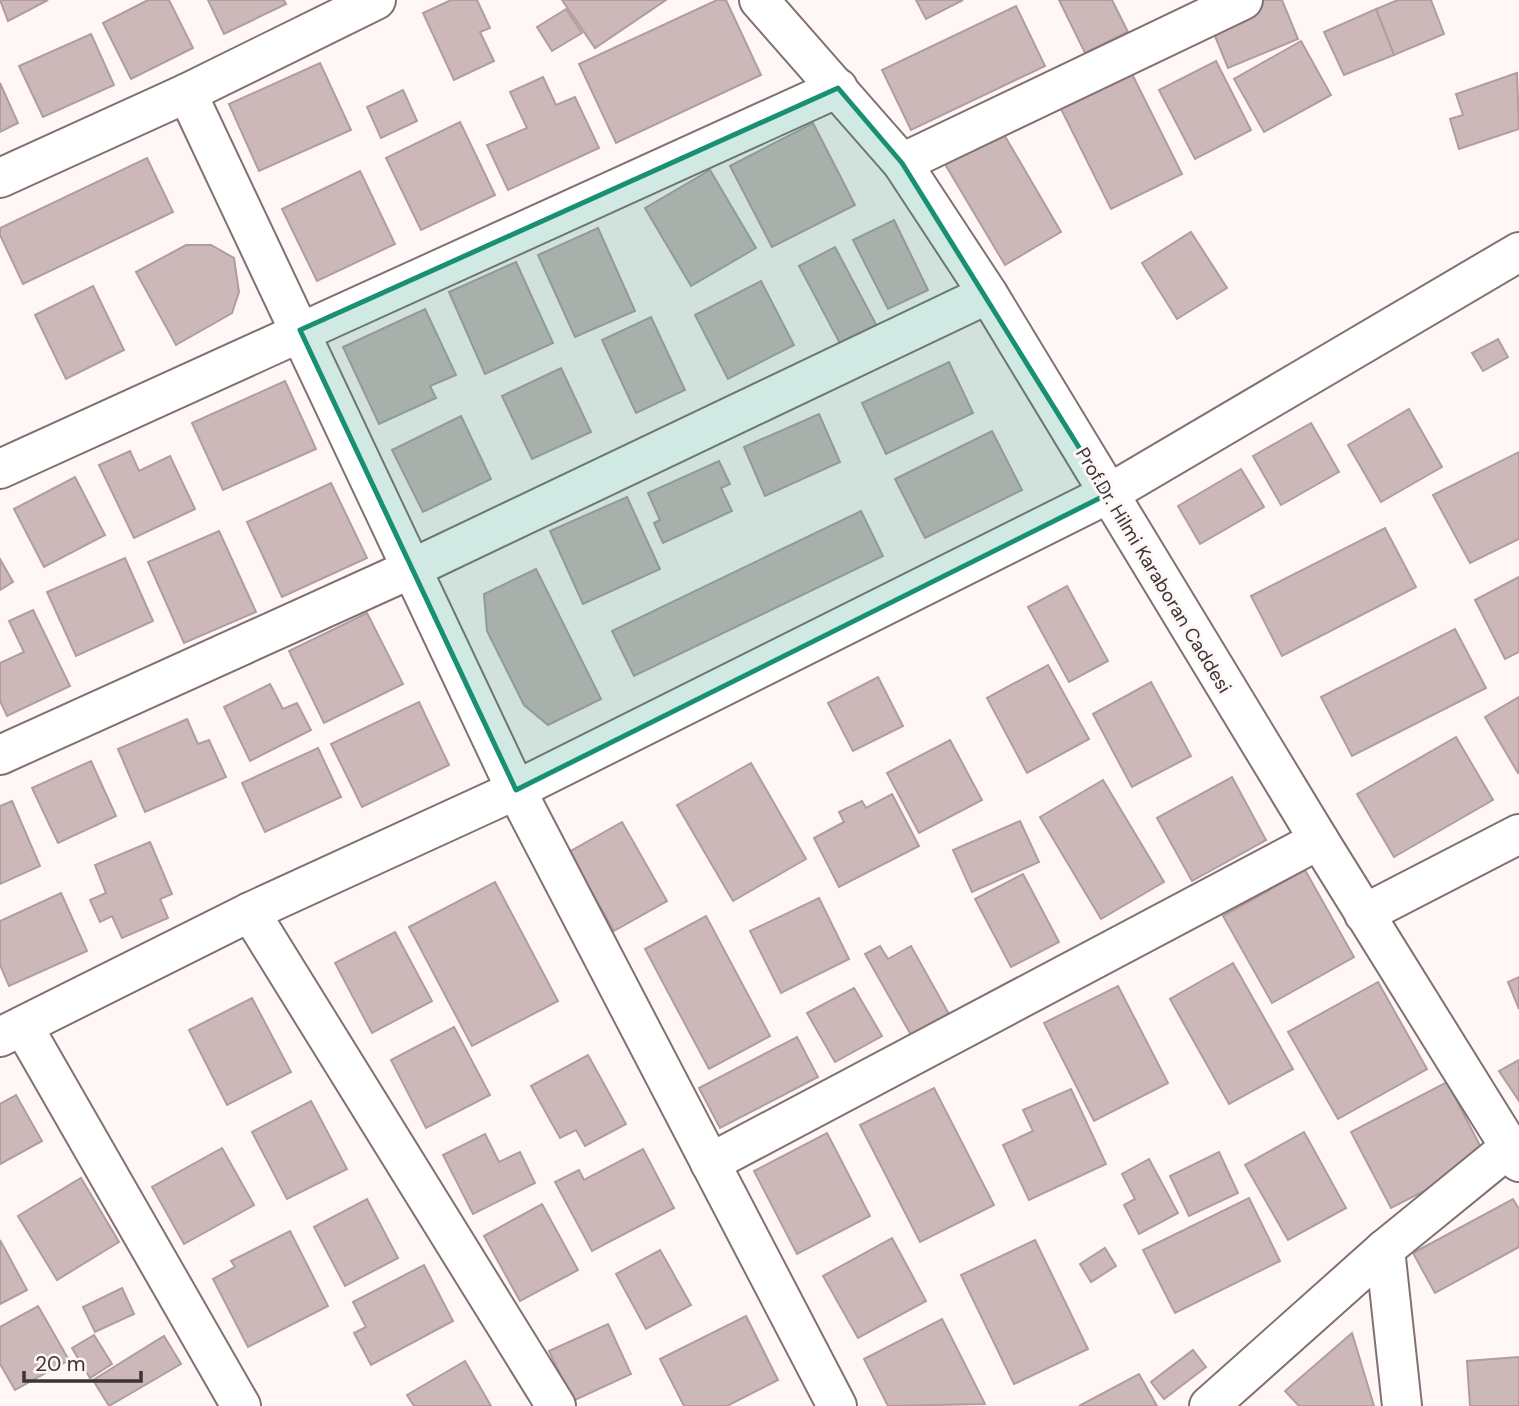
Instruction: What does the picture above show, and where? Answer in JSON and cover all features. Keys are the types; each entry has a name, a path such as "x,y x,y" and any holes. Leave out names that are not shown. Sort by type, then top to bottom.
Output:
{"street":[{"path":"0,178 187,93 376,0"},
{"name":"Prof.Dr. Hilmi Karaboran Caddesi","path":"759,0 902,163 988,294 1364,914 1514,1155"},
{"path":"902,163 1243,0"},
{"path":"0,469 299,330 838,88"},
{"path":"187,93 516,790 837,1406"},
{"path":"241,1406 11,1032 250,912 516,790 1108,494 1519,252"},
{"path":"0,755 413,568 988,294"},
{"path":"1364,914 1519,834"},
{"path":"710,1163 1319,840"},
{"path":"250,912 556,1406"},
{"path":"1209,1406 1385,1249 1514,1155"},
{"path":"1385,1249 1402,1406"}],"highlighted area":[{"path":"838,88 902,163 1108,494 516,790 300,330"}],"building":[{"path":"0,0 48,0 8,21"},
{"path":"148,0 169,0 193,48 131,79 103,23"},
{"path":"208,0 284,0 286,4 224,34"},
{"path":"451,0 477,0 490,28 480,32 494,61 454,80 423,13"},
{"path":"562,0 666,0 595,48"},
{"path":"717,0 726,0 761,75 616,143 579,64"},
{"path":"916,0 963,0 926,19"},
{"path":"1059,0 1112,0 1128,32 1085,53"},
{"path":"1255,0 1282,0 1298,39 1228,68 1208,19"},
{"path":"1398,0 1431,0 1444,34 1394,55 1376,9"},
{"path":"1016,6 1045,66 911,130 882,70"},
{"path":"566,9 582,33 552,51 537,27"},
{"path":"1376,9 1394,55 1344,75 1324,32"},
{"path":"91,34 114,85 43,117 19,66"},
{"path":"1301,41 1331,95 1264,132 1234,79"},
{"path":"1216,61 1251,130 1195,159 1159,90"},
{"path":"320,63 351,130 259,171 229,104"},
{"path":"1129,68 1182,174 1111,209 1058,103"},
{"path":"1517,73 1519,129 1459,149 1450,119 1463,115 1456,94"},
{"path":"543,77 556,105 575,97 599,148 508,190 487,145 527,128 510,92"},
{"path":"0,83 18,123 0,132"},
{"path":"403,90 417,121 381,138 367,107"},
{"path":"460,122 495,195 421,230 386,158"},
{"path":"813,123 855,205 772,247 730,166"},
{"path":"999,126 1061,232 1005,265 942,159"},
{"path":"147,158 173,212 23,284 0,235 0,228"},
{"path":"710,170 756,248 691,286 645,208"},
{"path":"360,171 395,244 317,281 282,209"},
{"path":"894,220 928,290 888,309 853,240"},
{"path":"598,228 635,311 575,337 538,255"},
{"path":"1191,232 1227,288 1177,319 1142,263"},
{"path":"186,245 211,245 234,258 239,292 232,313 176,345 136,272"},
{"path":"835,247 879,330 843,349 799,266"},
{"path":"516,262 553,343 485,374 449,292"},
{"path":"761,281 794,345 728,379 695,315"},
{"path":"93,286 124,350 66,379 35,315"},
{"path":"425,309 456,375 430,386 436,398 379,424 343,347"},
{"path":"651,317 685,390 636,413 602,340"},
{"path":"1498,339 1508,357 1483,371 1472,353"},
{"path":"949,362 973,413 886,454 862,403"},
{"path":"561,368 591,432 532,459 502,396"},
{"path":"285,381 316,449 223,490 192,423"},
{"path":"1409,409 1442,467 1381,502 1348,445"},
{"path":"819,414 840,462 765,496 744,447"},
{"path":"461,416 491,479 423,512 392,450"},
{"path":"1311,423 1339,472 1281,505 1253,456"},
{"path":"992,431 1022,490 925,538 895,479"},
{"path":"130,451 139,471 170,456 195,509 134,538 99,465"},
{"path":"1519,452 1519,539 1470,563 1433,495"},
{"path":"719,461 730,484 721,488 732,511 663,543 654,523 660,520 648,493"},
{"path":"1241,469 1264,507 1200,544 1178,506"},
{"path":"75,477 105,535 44,567 14,509"},
{"path":"331,483 367,558 282,597 247,522"},
{"path":"627,497 660,569 583,604 550,531"},
{"path":"861,511 883,556 634,676 612,631"},
{"path":"1385,528 1416,587 1282,656 1251,596"},
{"path":"219,531 256,612 184,643 148,562"},
{"path":"125,558 153,621 76,656 47,592"},
{"path":"0,559 13,582 0,590"},
{"path":"536,569 601,699 548,725 524,705 487,631 484,594"},
{"path":"1519,577 1519,652 1505,659 1475,600"},
{"path":"1067,586 1108,661 1069,682 1028,607"},
{"path":"33,610 70,686 7,716 0,701 0,663 24,652 9,621"},
{"path":"367,613 403,684 324,723 289,651"},
{"path":"1455,629 1486,688 1352,756 1321,697"},
{"path":"1048,665 1089,739 1027,773 987,698"},
{"path":"878,677 903,726 853,751 828,703"},
{"path":"1151,682 1191,756 1132,787 1093,714"},
{"path":"270,684 283,709 297,703 311,730 250,761 224,707"},
{"path":"1519,697 1519,772 1518,773 1485,717"},
{"path":"419,702 449,765 362,807 331,744"},
{"path":"187,719 198,744 209,740 226,777 145,812 118,749"},
{"path":"1456,737 1493,800 1394,857 1357,794"},
{"path":"950,740 982,800 919,833 887,773"},
{"path":"318,748 341,797 265,832 242,783"},
{"path":"91,761 116,816 58,843 32,788"},
{"path":"751,763 806,859 733,901 677,805"},
{"path":"1232,777 1266,840 1192,881 1157,818"},
{"path":"1103,780 1164,882 1101,919 1040,817"},
{"path":"892,794 919,846 839,887 814,838 844,822 839,812 862,801 866,808"},
{"path":"12,801 40,866 0,884 0,806"},
{"path":"1020,821 1039,862 972,892 953,850"},
{"path":"622,822 667,901 614,931 569,852"},
{"path":"150,842 172,894 160,899 168,918 122,938 112,916 100,922 90,900 106,893 95,865"},
{"path":"1305,870 1354,957 1272,1003 1223,916"},
{"path":"1023,874 1059,942 1011,967 975,899"},
{"path":"495,882 558,1001 472,1046 409,927"},
{"path":"61,893 87,951 9,986 0,965 0,921"},
{"path":"819,898 849,959 781,993 750,931"},
{"path":"706,916 770,1036 709,1069 645,949"},
{"path":"395,932 432,1001 372,1033 335,963"},
{"path":"880,946 888,959 911,946 949,1014 911,1035 865,954"},
{"path":"1233,963 1293,1069 1229,1104 1170,999"},
{"path":"1519,977 1519,1009 1508,982"},
{"path":"1378,982 1427,1069 1338,1119 1288,1032"},
{"path":"1118,986 1168,1083 1094,1121 1044,1023"},
{"path":"854,988 882,1036 835,1062 807,1013"},
{"path":"252,998 291,1072 227,1105 189,1030"},
{"path":"454,1027 490,1095 426,1128 391,1060"},
{"path":"797,1037 818,1077 720,1128 699,1088"},
{"path":"588,1055 626,1124 585,1146 576,1130 560,1138 531,1086"},
{"path":"1519,1060 1519,1101 1499,1071"},
{"path":"1447,1082 1487,1159 1391,1208 1351,1132"},
{"path":"934,1088 994,1205 920,1242 860,1125"},
{"path":"1071,1089 1106,1164 1029,1200 1003,1145 1033,1131 1023,1110"},
{"path":"16,1095 42,1141 0,1164 0,1104"},
{"path":"311,1101 347,1169 287,1199 252,1132"},
{"path":"1304,1132 1346,1208 1288,1240 1245,1165"},
{"path":"827,1133 870,1216 797,1254 754,1171"},
{"path":"485,1134 499,1162 520,1152 535,1183 473,1214 443,1155"},
{"path":"222,1148 254,1205 184,1244 152,1187"},
{"path":"643,1149 674,1208 592,1251 555,1182 579,1170 584,1180"},
{"path":"1219,1152 1238,1193 1189,1216 1170,1176"},
{"path":"1149,1159 1178,1213 1139,1234 1124,1205 1135,1199 1122,1174"},
{"path":"81,1178 119,1242 57,1280 18,1216"},
{"path":"1249,1198 1280,1261 1175,1313 1143,1250"},
{"path":"367,1199 398,1258 345,1286 314,1227"},
{"path":"1513,1199 1519,1209 1519,1247 1435,1293 1413,1253"},
{"path":"542,1204 578,1270 520,1301 484,1236"},
{"path":"290,1231 328,1306 248,1347 213,1279 235,1267 231,1261"},
{"path":"892,1238 926,1301 858,1338 823,1276"},
{"path":"0,1240 27,1290 0,1304"},
{"path":"1035,1240 1088,1349 1014,1384 961,1275"},
{"path":"1105,1248 1116,1266 1091,1282 1080,1264"},
{"path":"660,1250 691,1305 646,1329 616,1274"},
{"path":"424,1265 453,1321 371,1365 354,1333 366,1327 353,1302"},
{"path":"122,1288 134,1314 95,1332 83,1307"},
{"path":"38,1306 69,1360 15,1390 0,1364 0,1327"},
{"path":"746,1316 778,1380 727,1406 684,1406 660,1359"},
{"path":"942,1319 985,1404 888,1406 864,1359"},
{"path":"608,1324 631,1374 573,1401 549,1351"},
{"path":"1352,1333 1374,1406 1299,1406 1285,1391"},
{"path":"94,1335 112,1364 90,1378 72,1348"},
{"path":"164,1336 181,1364 109,1406 93,1380"},
{"path":"1193,1350 1206,1367 1164,1399 1151,1382"},
{"path":"1519,1357 1519,1406 1470,1406 1467,1361"},
{"path":"465,1361 491,1406 414,1406 407,1395"},
{"path":"1139,1374 1157,1406 1079,1406"}]}
